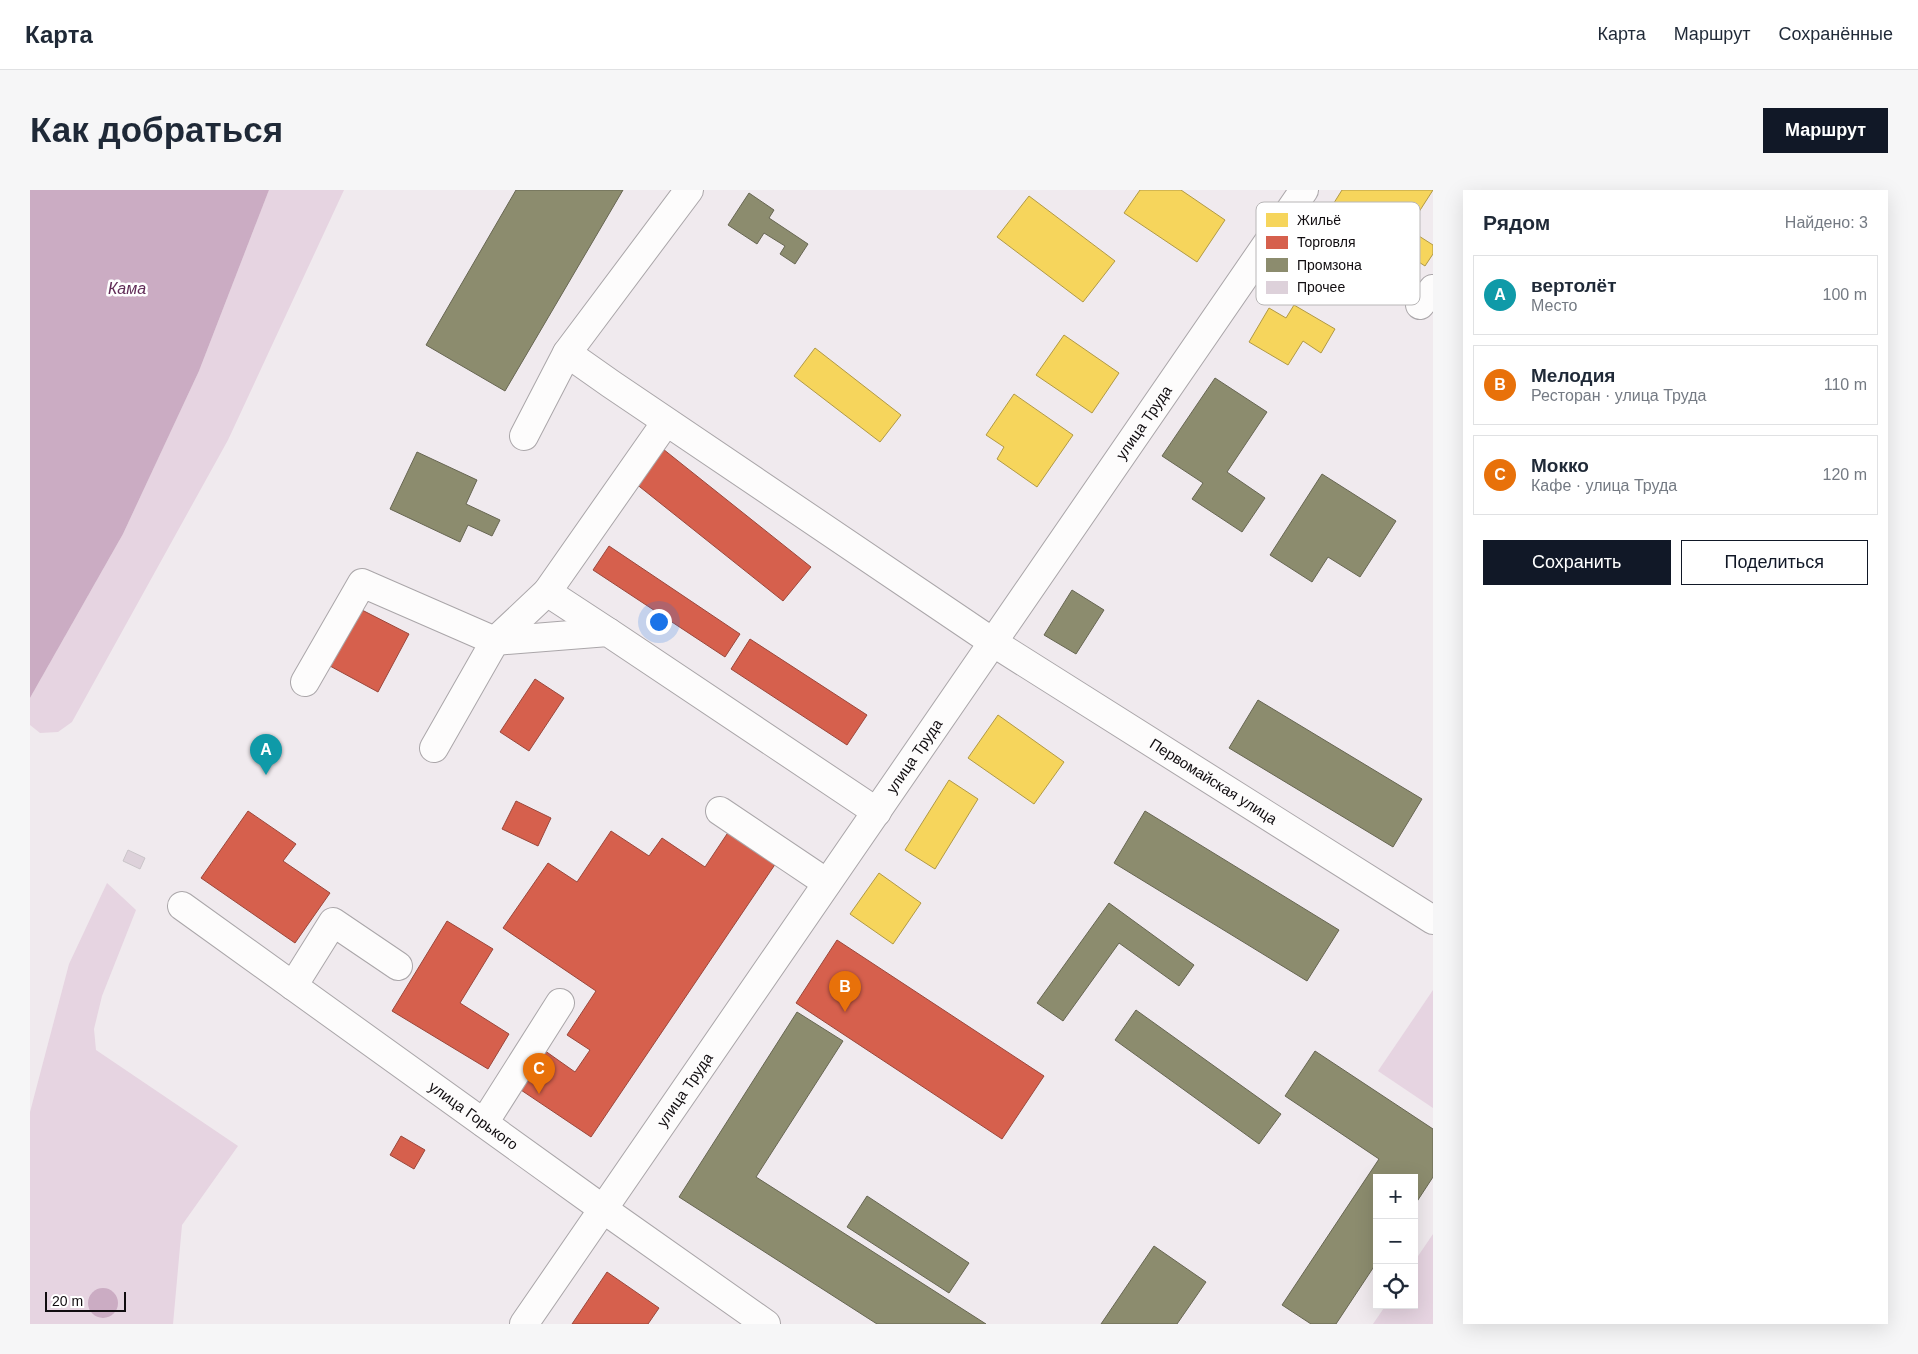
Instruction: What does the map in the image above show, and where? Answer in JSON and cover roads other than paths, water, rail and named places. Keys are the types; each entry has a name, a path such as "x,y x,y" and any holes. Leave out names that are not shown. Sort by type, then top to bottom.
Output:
{"street":[{"path":"524,436 567,353 688,190"},
{"name":"улица Труда","path":"524,1324 994,643 1256,248"},
{"name":"Первомайская улица","path":"567,353 994,643 1433,920"},
{"path":"434,748 495,641 548,592 666,422"},
{"path":"305,682 362,583 495,641 608,632"},
{"path":"548,592 877,812"},
{"path":"720,811 827,884"},
{"name":"улица Горького","path":"182,906 766,1324"},
{"path":"293,986 333,922 398,966"},
{"path":"484,1123 560,1003"}],"water":[{"name":"Кама","path":"30,190 269,190 199,371 123,534 30,698"},
{"path":"103,1288 114,1292 118,1303 114,1314 103,1318 92,1314 88,1303 92,1292"}],"place":[{"name":"вертолёт","path":"266,775"},
{"name":"Мелодия","path":"845,1012"},
{"name":"Мокко","path":"539,1094"}]}
